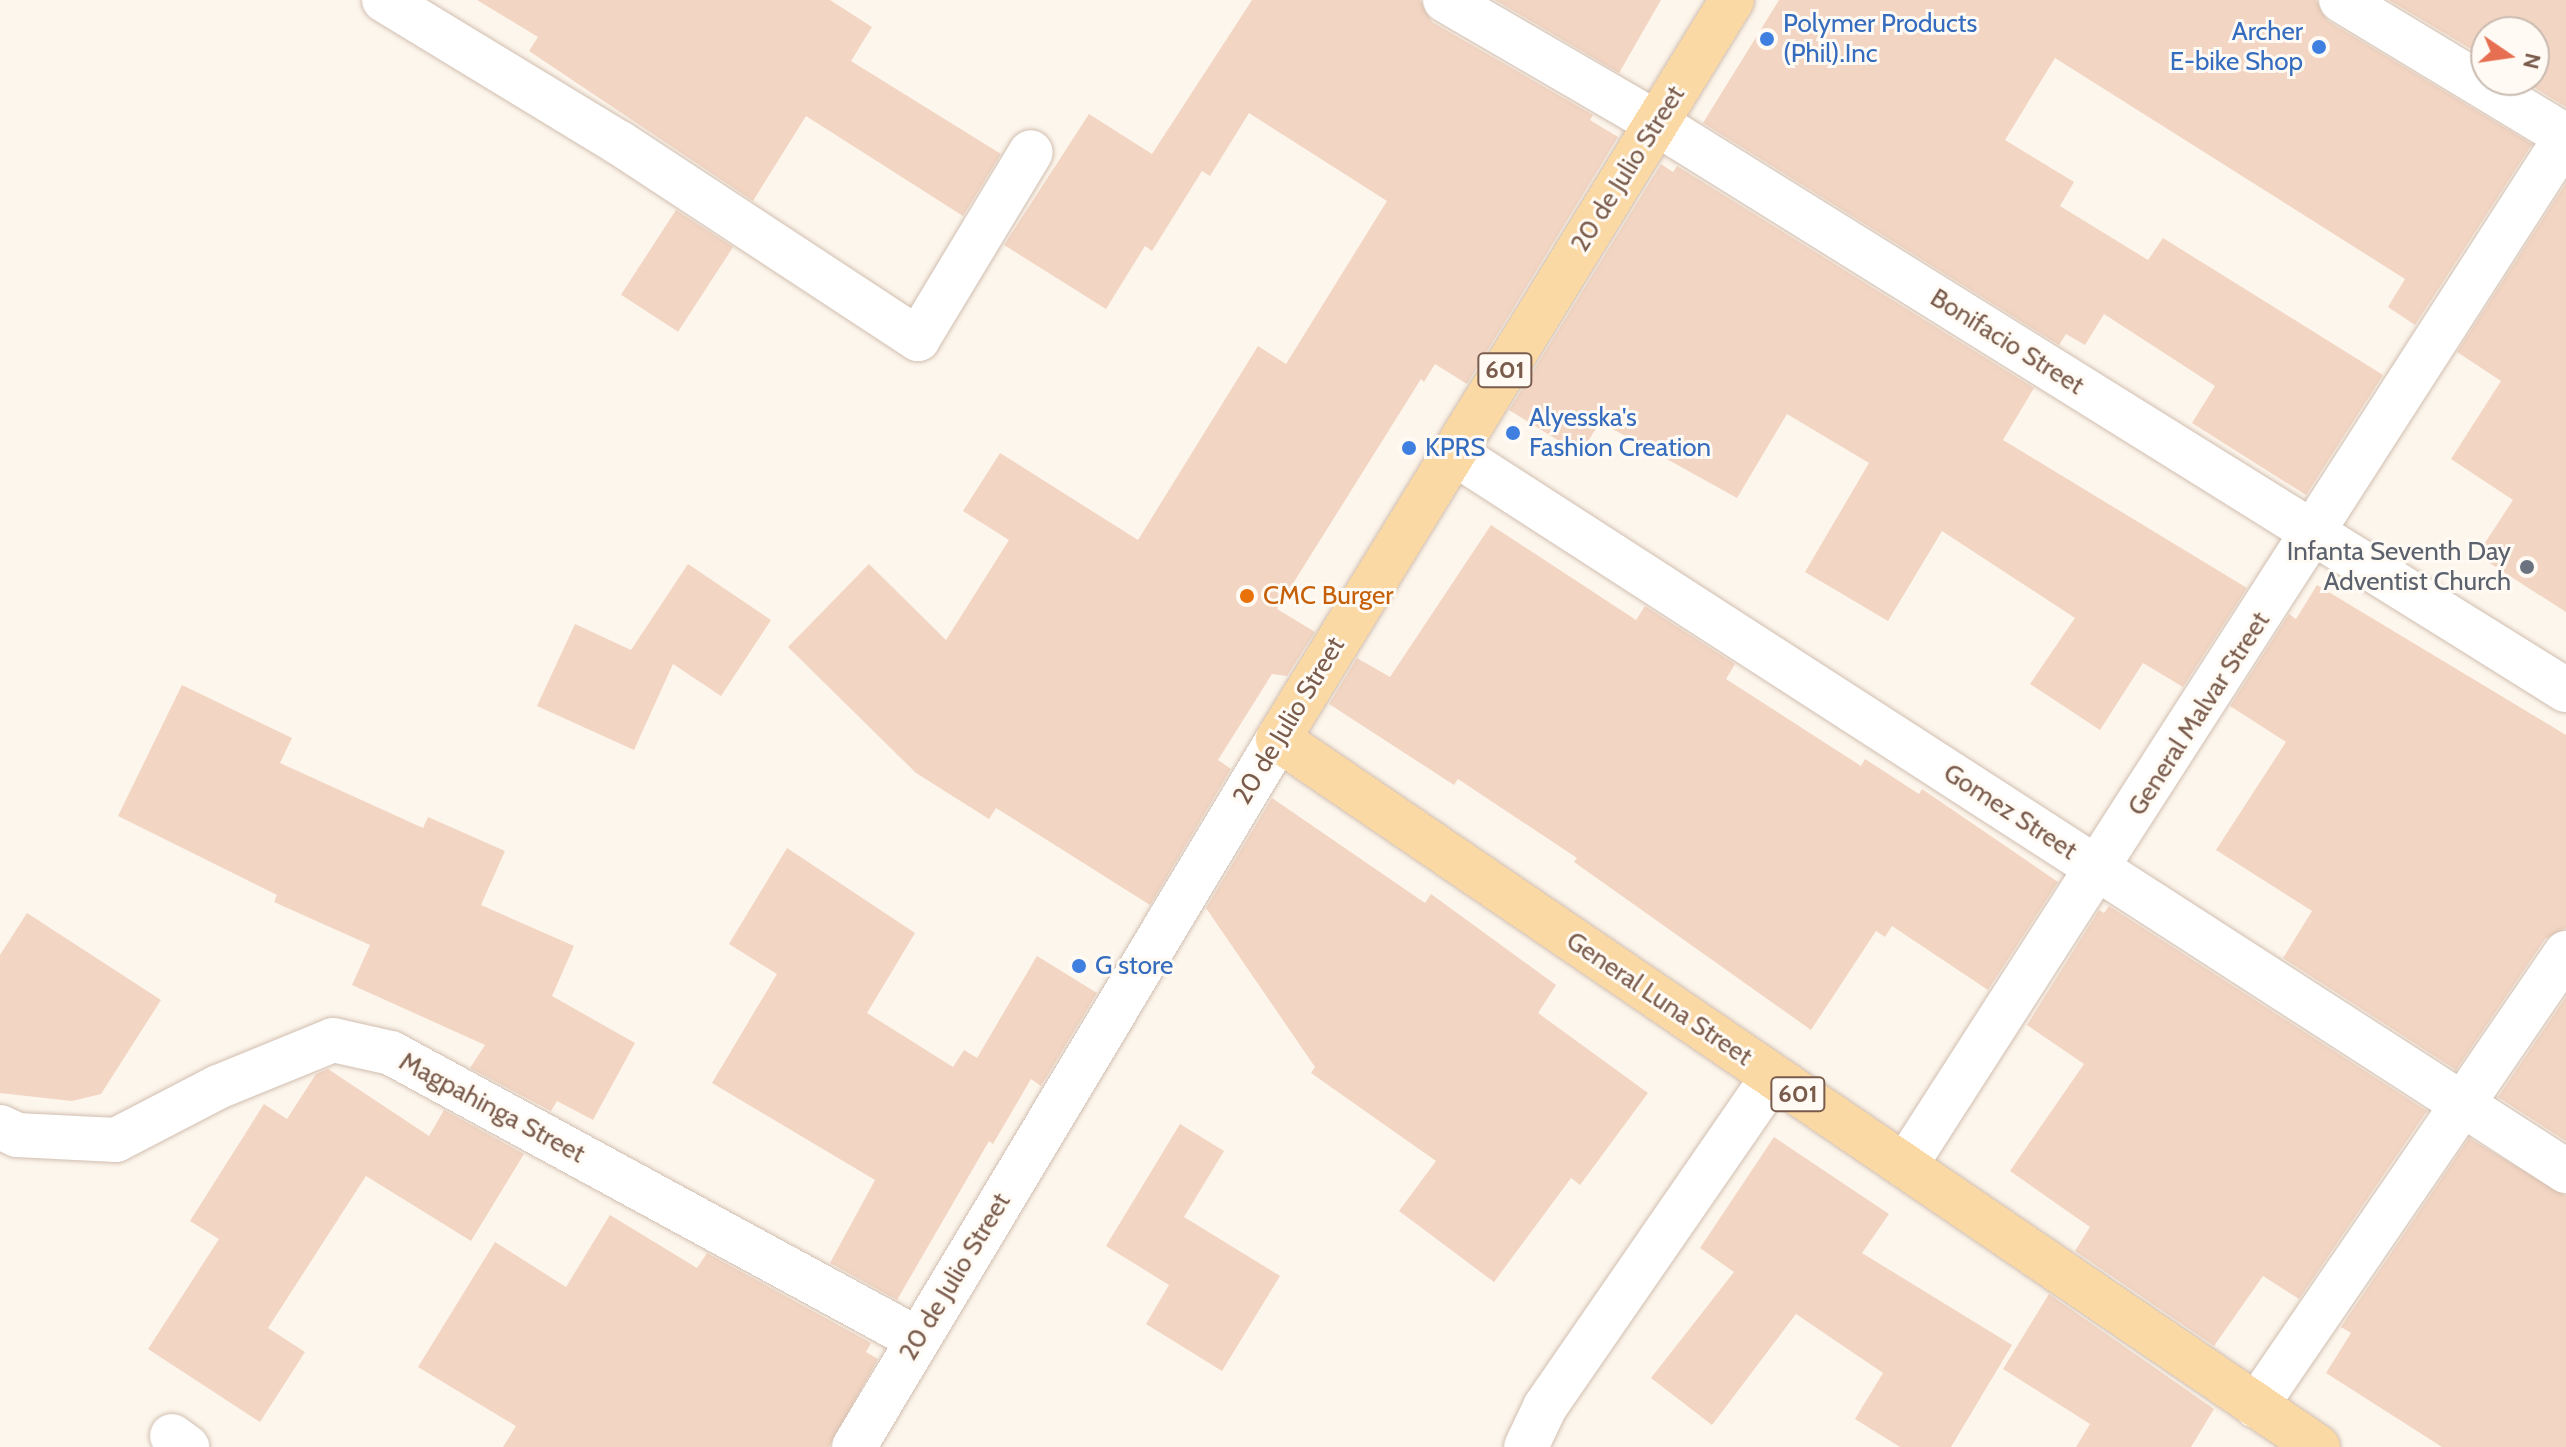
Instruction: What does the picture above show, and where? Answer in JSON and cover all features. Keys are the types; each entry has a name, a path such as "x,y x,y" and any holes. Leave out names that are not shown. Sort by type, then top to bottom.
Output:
{"main road":[{"name":"20 de Julio Street","path":"1278,739 1732,0"},
{"name":"General Luna Street","path":"1278,739 2318,1447"}],"street":[{"path":"384,0 618,142 918,339 1031,152"},
{"name":"Bonifacio Street","path":"1445,0 1656,123 2566,690"},
{"path":"2341,0 2566,137"},
{"name":"General Malvar Street","path":"1905,1166 2314,535 2566,137"},
{"name":"Gomez Street","path":"1454,453 2566,1171"},
{"name":"20 de Julio Street","path":"854,1447 1278,739"},
{"path":"2256,1406 2566,953"},
{"name":"Magpahinga Street","path":"0,1127 17,1135 116,1140 218,1087 333,1040 348,1043 391,1053 917,1339"},
{"path":"1526,1447 1545,1407 1773,1077"}],"building":[{"path":"477,0 830,0 872,27 851,61 1001,154 963,216 806,116 753,201 529,51 538,37"},
{"path":"1252,0 1420,0 1432,22 1593,115 1590,120 1618,137 1467,384 1435,364 1424,382 1421,379 1277,609 1315,632 1287,676 1272,674 1218,760 1231,769 1150,905 996,808 989,819 916,773 788,647 869,564 946,640 1009,540 963,511 1000,453 1138,540 1258,346 1286,364 1387,201 1249,113 1210,176 1202,171 1152,251 1145,246 1106,309 1004,245 1089,114 1152,154"},
{"path":"1495,0 1661,0 1619,73"},
{"path":"1779,0 2316,0 2328,21 2532,144 2415,325 2388,307 2405,279 2055,58 2005,140 2074,182 2060,206 2148,260 2163,238 2383,375 2306,495 2192,423 2215,386 2104,314 2085,345 2066,334 2059,345 1703,123"},
{"path":"2389,0 2566,0 2566,107 2548,96 2550,16 2470,16 2470,48"},
{"path":"1661,164 1673,172 1677,166 2034,388 2003,440 2247,588 2183,687 2143,663 2100,730 2030,684 2075,618 1942,531 1888,621 1805,572 1869,463 1787,414 1737,498 1600,422 1580,454 1509,410"},
{"path":"2566,183 2566,612 2477,555 2513,500 2451,459 2501,381 2457,352"},
{"path":"676,210 733,247 678,332 621,295"},
{"path":"1491,525 1636,620 1645,606 1735,664 1726,679 1861,766 1865,759 1919,794 1922,789 2058,882 1988,990 1892,926 1885,937 1876,931 1811,1030 1574,862 1577,858 1458,779 1454,785 1329,704 1357,658 1390,677"},
{"path":"688,564 771,620 721,696 673,664 634,750 537,706 575,624 631,650"},
{"path":"2317,585 2566,735 2566,928 2545,939 2456,1070 2283,958 2312,911 2216,850 2286,742 2230,706 2289,614 2296,619"},
{"path":"182,685 292,738 280,763 423,828 428,817 505,851 481,905 574,946 552,996 635,1043 593,1120 557,1101 551,1111 470,1068 485,1045 352,985 370,945 274,902 277,895 118,816"},
{"path":"1272,798 1425,903 1431,894 1556,985 1538,1013 1648,1093 1580,1185 1571,1178 1494,1282 1399,1211 1436,1161 1311,1073 1315,1067 1206,908"},
{"path":"787,848 915,933 867,1013 953,1067 964,1050 977,1058 1037,956 1097,993 1041,1086 1031,1079 993,1144 989,1141 897,1300 830,1263 875,1180 712,1083 777,974 729,944"},
{"path":"2109,906 2427,1111 2299,1299 2263,1276 2214,1346 2075,1251 2090,1227 2010,1171 2084,1064 2027,1025 2099,910 2104,913"},
{"path":"27,913 161,1000 101,1094 72,1101 0,1093 0,955"},
{"path":"2566,997 2566,1141 2498,1097"},
{"path":"328,1069 429,1136 444,1110 524,1154 471,1241 366,1176 268,1328 305,1352 260,1422 148,1349 219,1239 190,1221 264,1104 287,1119 316,1074"},
{"path":"1180,1124 1224,1151 1184,1217 1280,1276 1222,1371 1146,1324 1169,1285 1106,1246"},
{"path":"1774,1137 1889,1214 1862,1253 2012,1345 1951,1447 1900,1447 1855,1419 1883,1373 1796,1314 1712,1425 1651,1378 1734,1272 1700,1248"},
{"path":"2469,1138 2566,1196 2566,1447 2442,1447 2326,1373 2351,1333 2341,1327"},
{"path":"610,1215 697,1268 707,1253 871,1343 866,1352 878,1359 829,1447 503,1447 516,1426 418,1367 495,1242 566,1287"},
{"path":"2049,1294 2214,1409 2191,1447 2076,1447 2090,1424 2003,1369"}],"place":[{"name":"Polymer Products (Phil).Inc","path":"1767,39"},
{"name":"Archer E-bike Shop","path":"2319,47"},
{"name":"Alyesska's Fashion Creation","path":"1513,433"},
{"name":"KPRS","path":"1409,448"},
{"name":"Infanta Seventh Day Adventist Church","path":"2527,567"},
{"name":"CMC Burger","path":"1247,596"},
{"name":"G store","path":"1079,966"}]}
